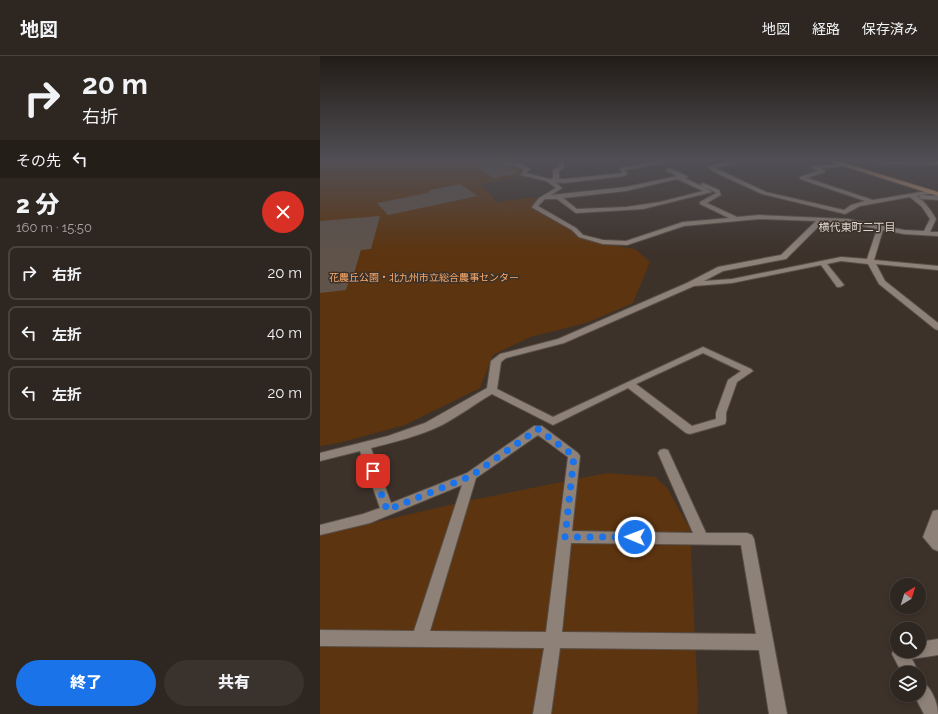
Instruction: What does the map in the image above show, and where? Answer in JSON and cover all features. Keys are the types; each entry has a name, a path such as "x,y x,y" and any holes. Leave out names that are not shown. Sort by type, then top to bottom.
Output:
{"street":[{"path":"552,192 543,197 535,208 574,229 581,236 604,242 627,242 683,224 759,217 820,221 848,221 880,228 926,234 938,234"},
{"path":"543,197 558,198 606,192"},
{"path":"558,198 576,211 598,208 622,210 663,204 685,196 708,192"},
{"path":"717,192 719,194 702,202 736,219"},
{"path":"763,192 845,212"},
{"path":"843,192 873,202"},
{"path":"845,212 853,206 935,193"},
{"path":"912,196 938,198"},
{"path":"912,196 920,200 930,212 933,219 926,234"},
{"path":"845,212 848,221"},
{"path":"492,390 496,361 503,356 561,341 690,285 721,269 783,257 820,221"},
{"path":"880,228 870,261 882,282 938,327"},
{"path":"690,285 732,281 841,259 938,268"},
{"path":"824,263 840,284"},
{"path":"492,390 554,421 629,384 703,350 748,371 733,380 721,413 721,421 690,430 629,384"},
{"path":"320,456 364,445 381,443 431,425 492,390"},
{"path":"320,530 365,519 471,476 538,429 574,456 553,640 542,714"},
{"path":"364,445 387,510"},
{"path":"664,453 702,538"},
{"path":"420,638 471,476"},
{"path":"938,514 930,537 938,545"},
{"path":"565,537 747,539 778,714"},
{"path":"320,638 765,642"},
{"path":"926,649 938,647"},
{"path":"926,701 933,714"}],"green space":[{"name":"花農丘公園・北九州市立総合農事センター","path":"320,192 488,192 496,202 538,197 532,207 571,229 575,235 595,242 635,249 650,262 633,303 586,323 530,337 493,355 480,388 405,425 339,443 320,446"},
{"path":"607,473 655,477 667,488 690,529 698,704 697,714 320,714 320,535 467,501"}],"building":[{"path":"428,192 472,192 478,196 388,215 377,203"},
{"path":"380,216 371,249 361,250 352,280 349,281 346,290 320,293 320,221"}],"district":[{"name":"横代東町二丁目","path":"857,227"}],"route":[{"path":"373,471 387,510 471,476 538,429 574,456 565,537 635,537"}]}
